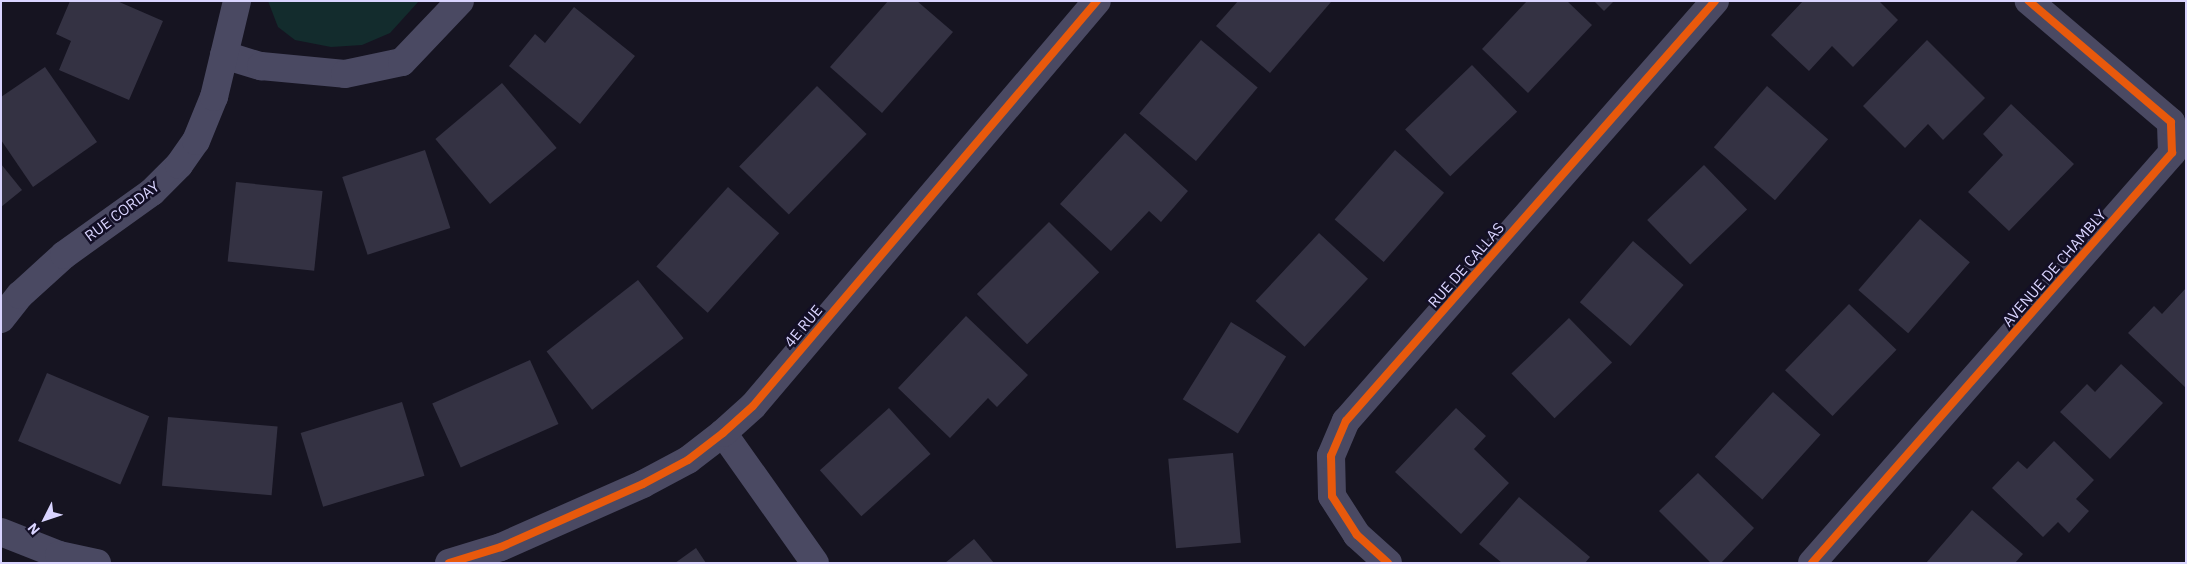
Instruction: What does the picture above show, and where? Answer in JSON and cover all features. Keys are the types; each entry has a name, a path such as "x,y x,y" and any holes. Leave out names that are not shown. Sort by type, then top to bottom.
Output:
{"street":[{"name":"RUE CORDAY","path":"1,319 20,295 64,255 152,192 179,165 196,141 214,97 237,1"},
{"path":"224,55 261,66 345,74 402,62 460,1"},
{"name":"4E RUE","path":"449,563 501,547 643,484 688,460 723,433 753,406 1097,1"},
{"name":"RUE DE CALLAS","path":"1388,563 1357,535 1332,496 1331,456 1346,421 1716,1"},
{"name":"AVENUE DE CHAMBLY","path":"1812,563 2172,153 2171,122 2029,1"},
{"path":"723,433 815,563"},
{"path":"1,532 59,555 96,563"}],"green space":[{"path":"268,1 419,1 390,33 362,45 331,47 295,40 278,27"}],"building":[{"path":"70,1 117,1 163,21 129,100 59,70 71,41 56,34"},
{"path":"888,1 917,1 953,32 882,113 830,67"},
{"path":"1238,1 1331,2 1270,73 1216,26"},
{"path":"1527,1 1567,1 1592,25 1528,93 1482,49"},
{"path":"1594,1 1614,1 1604,11"},
{"path":"1803,1 1879,1 1898,20 1853,67 1832,46 1809,71 1771,35"},
{"path":"574,7 635,56 580,124 509,66 535,34 545,43"},
{"path":"1201,40 1258,88 1196,161 1139,114"},
{"path":"1927,40 1985,98 1943,140 1928,124 1905,148 1863,106"},
{"path":"1472,65 1517,112 1450,176 1405,130"},
{"path":"45,67 97,142 33,187 1,140 1,97"},
{"path":"502,83 557,148 490,204 435,139"},
{"path":"817,86 867,134 789,214 739,167"},
{"path":"1767,86 1828,139 1775,200 1714,147"},
{"path":"2011,104 2074,164 2009,231 1968,192 2003,155 1983,134"},
{"path":"1125,133 1188,191 1161,222 1149,211 1111,251 1060,204"},
{"path":"425,150 450,228 368,255 342,177"},
{"path":"1395,150 1444,193 1384,262 1335,219"},
{"path":"1,164 22,190 1,207"},
{"path":"1704,165 1747,210 1690,264 1647,220"},
{"path":"236,182 323,191 314,271 228,262"},
{"path":"728,187 779,233 708,313 656,267"},
{"path":"1920,219 1970,262 1908,333 1858,290"},
{"path":"1049,222 1099,272 1027,344 977,294"},
{"path":"1319,233 1368,279 1305,347 1256,301"},
{"path":"1633,241 1684,285 1630,346 1580,302"},
{"path":"638,280 684,338 592,410 547,351"},
{"path":"2186,288 2186,388 2128,333 2154,306 2162,314"},
{"path":"1849,304 1896,350 1833,416 1785,370"},
{"path":"966,316 1028,375 997,407 988,398 950,438 898,388"},
{"path":"1569,318 1612,363 1555,418 1511,374"},
{"path":"1231,322 1286,356 1238,434 1183,399"},
{"path":"530,360 558,424 461,467 432,404"},
{"path":"2121,364 2163,403 2110,459 2060,412 2087,384 2095,392"},
{"path":"47,373 149,416 120,484 18,441"},
{"path":"1773,392 1821,435 1762,499 1715,457"},
{"path":"402,402 425,476 323,507 301,433"},
{"path":"889,408 930,454 861,516 820,470"},
{"path":"1456,408 1486,436 1474,449 1509,483 1461,534 1395,472"},
{"path":"168,417 278,427 272,495 162,486"},
{"path":"2054,441 2094,480 2076,499 2089,511 2069,533 2058,522 2043,537 1992,488 2018,461 2027,469"},
{"path":"1233,453 1241,543 1176,548 1168,459"},
{"path":"1698,473 1754,528 1721,563 1711,563 1659,511"},
{"path":"1519,497 1590,557 1585,563 1502,563 1479,544"},
{"path":"1972,510 2023,554 2015,563 1926,563"},
{"path":"974,539 994,563 945,563"},
{"path":"696,548 706,563 675,563"}],"cycle path":[{"path":"449,563 501,547 643,484 688,460 723,433 753,406 1097,1"},
{"path":"1388,563 1357,535 1332,496 1331,456 1346,421 1715,1"},
{"path":"1812,563 2172,153 2171,122 2029,1"}]}
